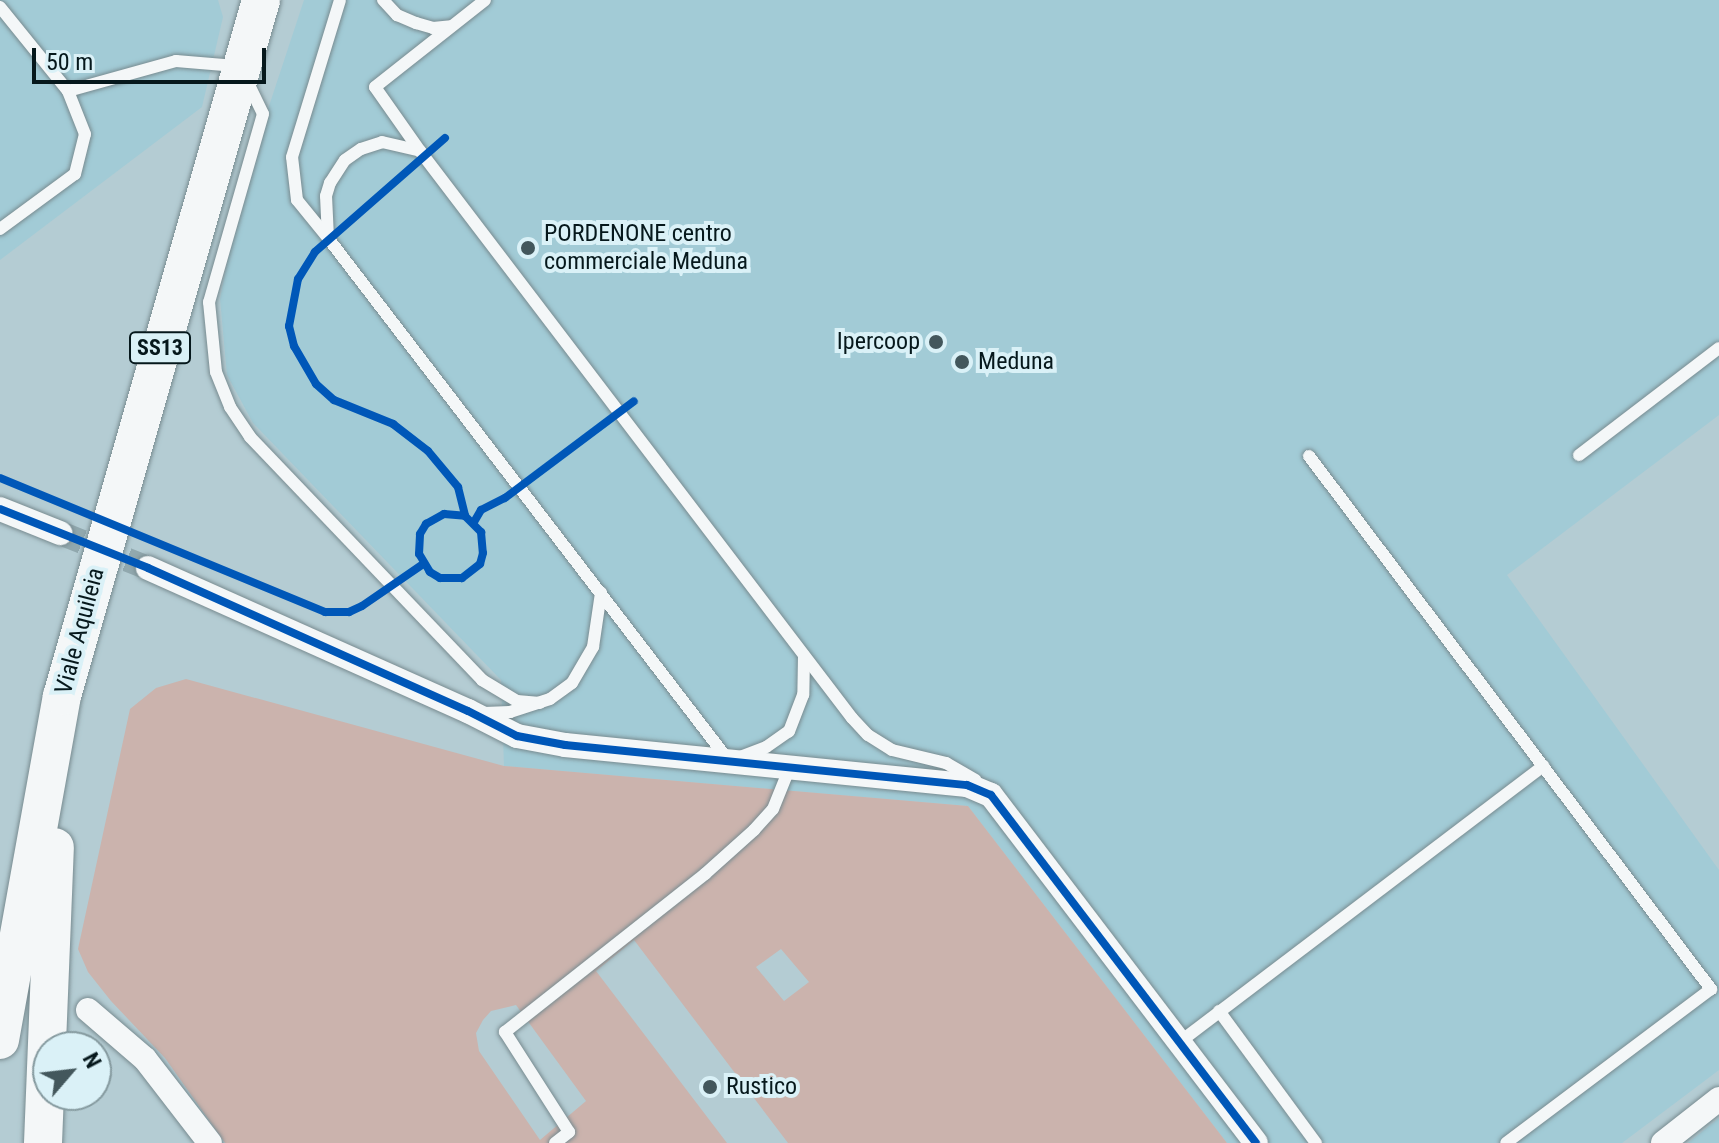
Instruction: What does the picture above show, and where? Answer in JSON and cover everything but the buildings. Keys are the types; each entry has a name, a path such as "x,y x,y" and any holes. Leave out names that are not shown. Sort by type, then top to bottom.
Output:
{"main road":[{"name":"Viale Aquileia","path":"0,1040 62,696 261,0"},
{"path":"0,912 62,696"},
{"path":"43,1143 62,696"}],"street":[{"path":"0,509 60,533"},
{"path":"148,568 468,711 505,731 537,741 967,785 991,795 1256,1143"},
{"path":"88,1010 145,1059 210,1143"},
{"path":"1663,1143 1719,1099"}],"lane":[{"path":"340,0 292,157 297,200 729,761 766,747 789,731 796,721 803,695 804,656"},
{"path":"383,0 397,15 416,23 433,28 452,26"},
{"path":"485,0 375,87 420,151 852,718 880,744 946,763 974,778 991,795"},
{"path":"0,7 68,91 85,134 75,174 0,229"},
{"path":"68,91 176,61 240,67 263,114 209,302 216,372 230,407 250,437 482,680 517,701 540,703"},
{"path":"328,238 326,196 330,183 345,160 361,149 382,142 420,151"},
{"path":"1579,455 1719,348"},
{"path":"1309,456 1711,989 1506,1143"},
{"path":"468,711 498,714 540,703 572,683 587,660 598,631 601,593"},
{"path":"1181,1041 1543,766"},
{"path":"555,1143 569,1132 505,1032 705,874 754,830 773,809 790,767"},
{"path":"1219,1011 1316,1143"}],"shaded area":[{"path":"0,0 218,0 223,17 202,107 0,260"},
{"path":"304,0 1719,0 1719,415 1507,575 1719,870 1719,1070 1622,1143 1227,1143 968,806 504,766 501,680 253,423 227,375 220,299 241,191"},
{"path":"186,679 504,766 968,806 1227,1143 788,1143 634,940 596,971 727,1143 225,1143 165,1058 88,972 78,949 130,709 156,688","holes":["781,949 809,982 784,1001 756,967","516,1005 586,1101 540,1140 479,1051 476,1033 483,1020 491,1011"]},
{"path":"1719,1118 1719,1143 1688,1143"}],"tunnel":[{"path":"60,533 148,568"}],"cycle path":[{"path":"445,138 315,252 298,279 289,326 294,346 316,384 334,400 393,424 428,451 458,487 465,516 481,532 483,553 480,564 462,578 440,578 430,572 419,554 420,534 426,524 444,514 465,516"},
{"path":"474,522 481,510 505,498 634,401"},
{"path":"0,478 325,612 349,612 362,606 423,564"},
{"path":"0,509 148,568 468,711 517,736 565,745 967,785 991,795 1256,1143"}],"place":[{"name":"PORDENONE centro commerciale Meduna","path":"528,248"},
{"name":"Ipercoop","path":"936,342"},
{"name":"Meduna","path":"962,362"},
{"name":"Rustico","path":"710,1087"}]}
